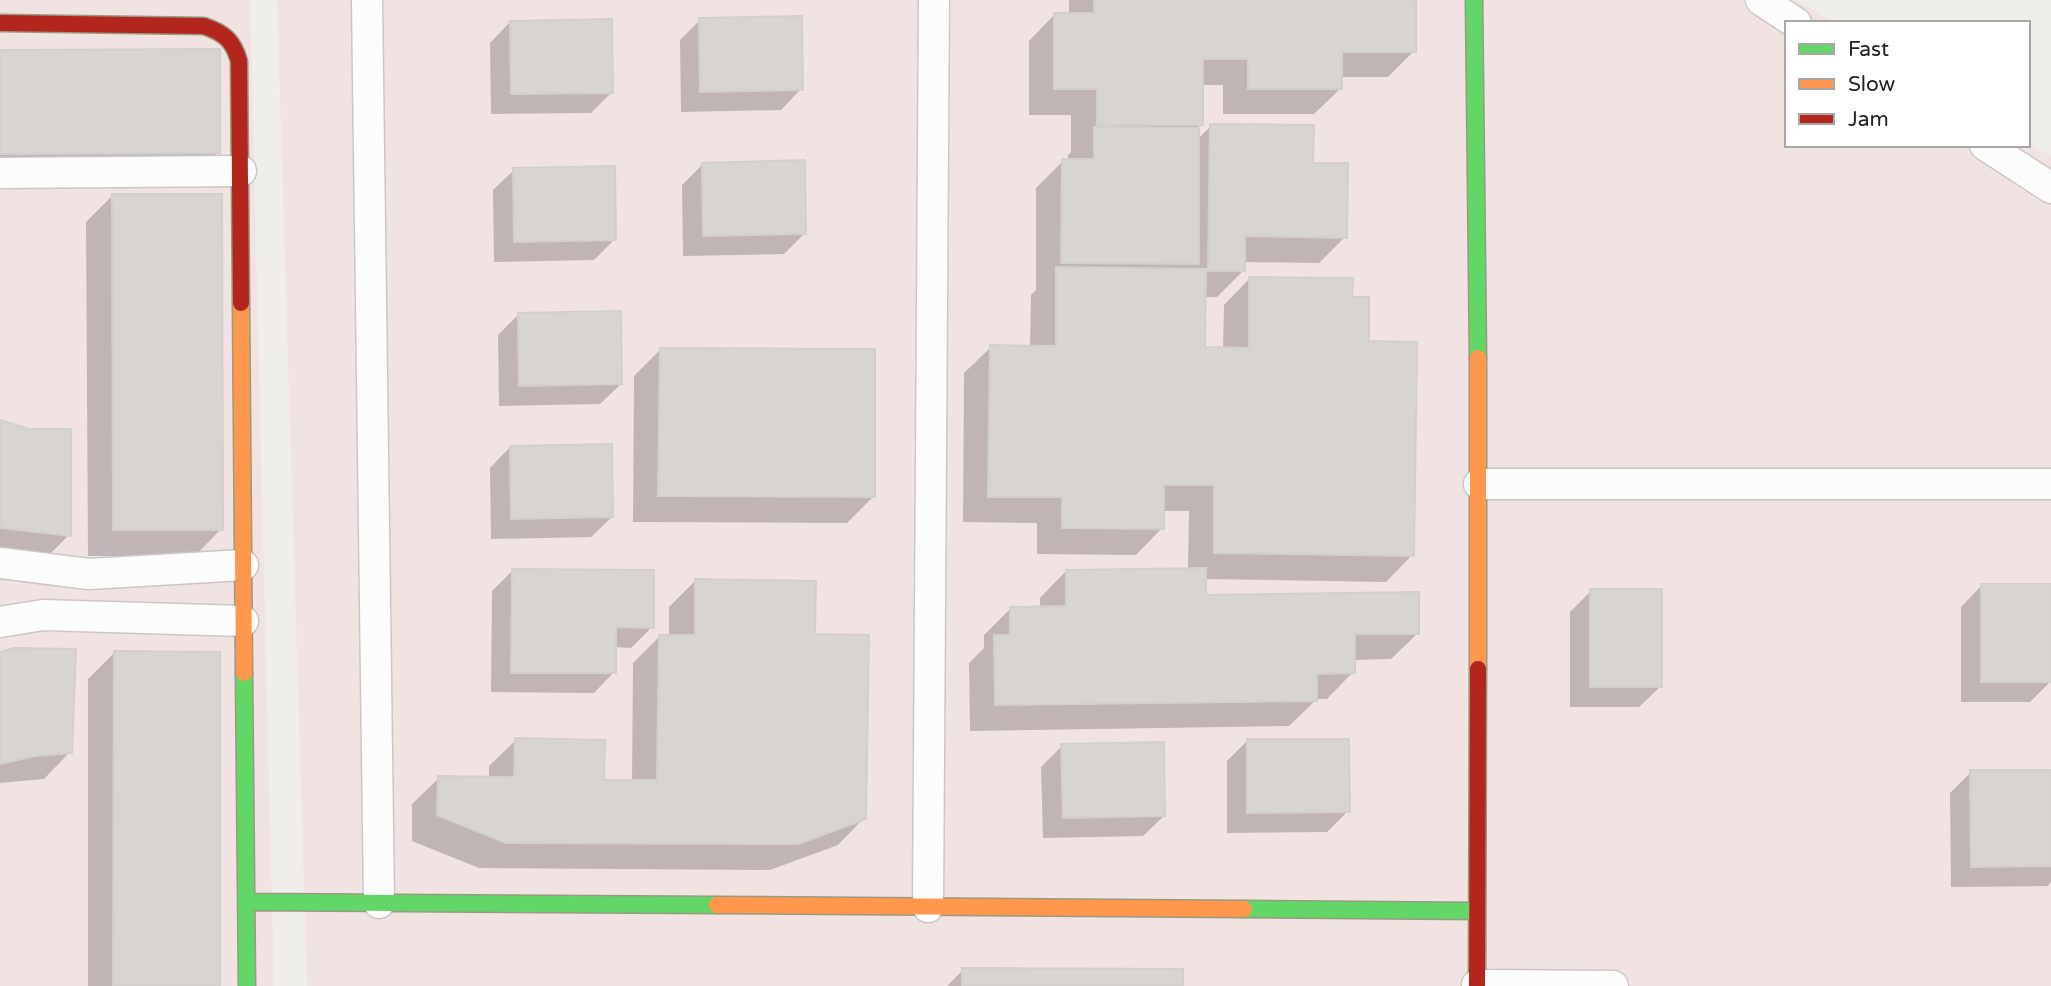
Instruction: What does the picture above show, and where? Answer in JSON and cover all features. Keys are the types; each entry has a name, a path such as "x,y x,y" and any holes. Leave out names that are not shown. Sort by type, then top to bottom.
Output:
{"street":[{"path":"367,0 379,903"},
{"path":"928,907 934,0"},
{"path":"1474,0 1479,484 1477,985 1613,986"},
{"path":"1761,0 1793,21"},
{"path":"0,23 204,26 220,31 234,42 239,61 247,986"},
{"path":"1989,147 2051,188"},
{"path":"0,173 241,171"},
{"path":"1479,484 2051,484"},
{"path":"0,564 89,574 243,565"},
{"path":"0,622 43,615 243,621"},
{"path":"248,902 1476,911"}],"shaded area":[{"path":"0,0 250,0 274,986 0,986"},
{"path":"277,0 1797,0 1831,21 1785,21 1785,147 2030,147 2030,143 2051,156 2051,986 307,986"}],"building":[{"path":"1094,0 1416,0 1416,52 1342,52 1342,89 1248,89 1248,59 1203,59 1203,125 1097,125 1097,89 1054,89 1054,13 1094,13"},
{"path":"802,16 803,90 700,92 699,18"},
{"path":"612,19 613,93 511,94 510,21"},
{"path":"220,49 220,153 0,154 0,50"},
{"path":"1210,124 1314,125 1313,163 1348,163 1347,238 1245,236 1245,271 1208,271"},
{"path":"1094,127 1199,128 1199,264 1061,263 1062,159 1094,159"},
{"path":"805,160 806,234 703,236 702,163"},
{"path":"615,166 616,240 514,242 513,168"},
{"path":"112,194 222,194 223,530 113,530"},
{"path":"1056,267 1206,269 1205,347 1249,348 1249,277 1353,278 1352,297 1369,297 1369,341 1417,342 1414,556 1214,553 1214,485 1164,485 1164,529 1062,528 1062,497 988,497 990,345 1056,346"},
{"path":"621,311 622,384 519,386 518,313"},
{"path":"660,348 875,349 875,497 658,496"},
{"path":"0,420 29,429 71,429 71,536 0,528"},
{"path":"612,444 613,517 511,519 510,446"},
{"path":"1206,568 1206,595 1419,592 1419,634 1355,634 1355,673 1317,674 1317,701 995,705 994,635 1010,635 1010,607 1066,606 1066,570"},
{"path":"512,569 654,570 654,628 616,627 616,673 511,673"},
{"path":"695,579 816,581 815,634 869,635 866,819 798,844 506,843 437,815 438,776 514,777 515,738 605,740 604,780 657,780 659,635 695,635"},
{"path":"1981,584 2051,584 2051,682 1981,682"},
{"path":"1590,589 1662,589 1662,687 1590,687"},
{"path":"14,648 76,649 72,753 35,756 0,764 0,652"},
{"path":"114,651 220,652 220,986 113,986"},
{"path":"1247,739 1349,739 1350,812 1247,813"},
{"path":"1164,742 1165,816 1063,818 1061,744"},
{"path":"1970,770 2051,770 2051,866 1971,867"},
{"path":"962,968 1183,969 1183,986 962,986"}],"traffic: fast":[{"path":"1474,0 1478,358"},
{"path":"244,673 247,986"},
{"path":"248,902 717,905"},
{"path":"1244,909 1476,911"}],"traffic: slow":[{"path":"241,303 244,673"},
{"path":"1478,358 1478,669"},
{"path":"717,905 1244,909"}],"traffic: jam":[{"path":"0,23 204,26 217,31 231,43 239,61 241,303"},
{"path":"1477,986 1478,669"}]}
